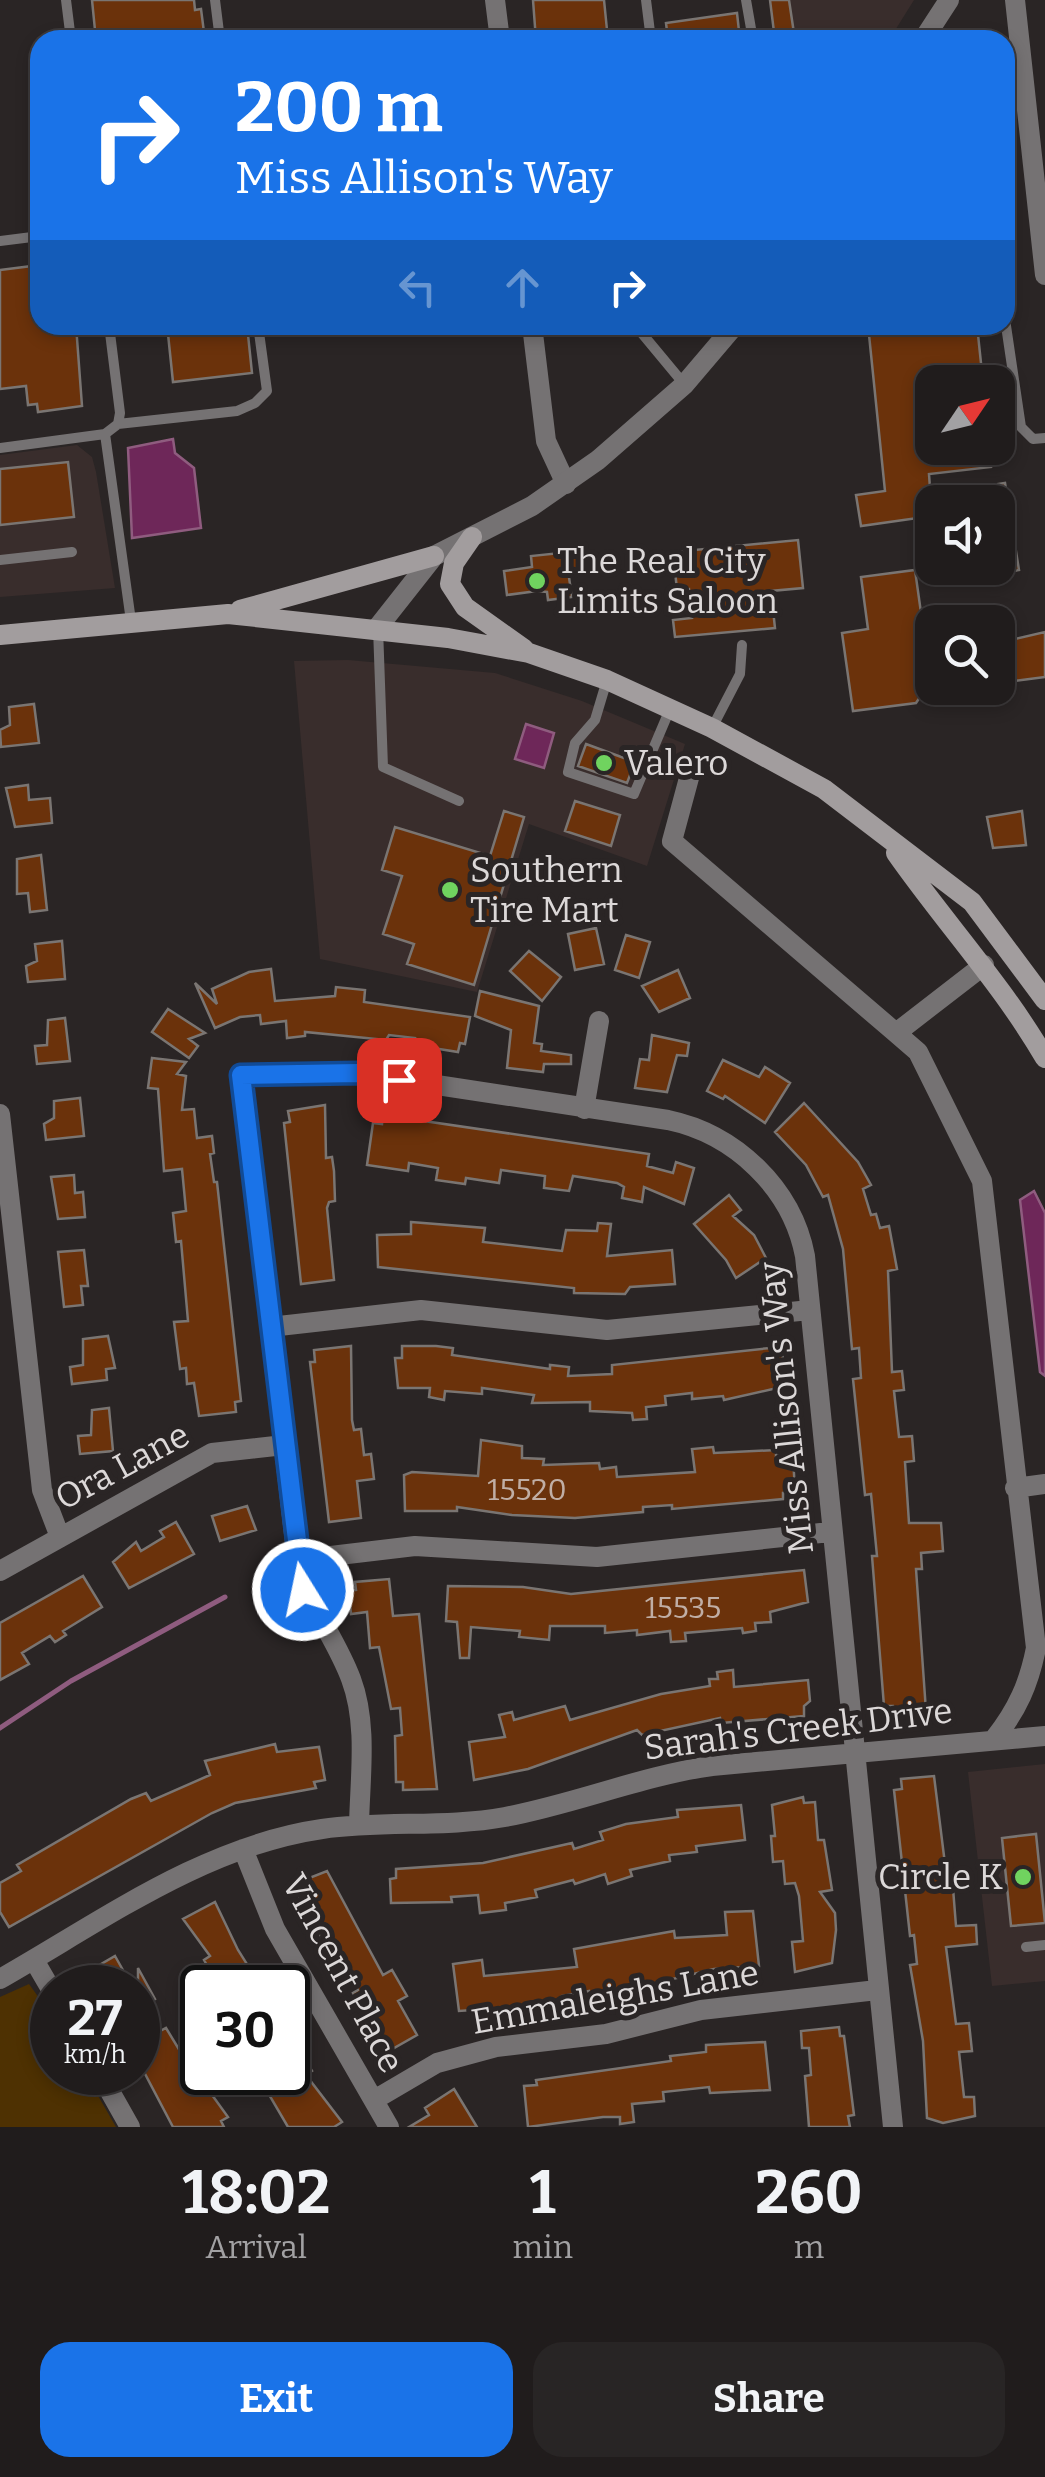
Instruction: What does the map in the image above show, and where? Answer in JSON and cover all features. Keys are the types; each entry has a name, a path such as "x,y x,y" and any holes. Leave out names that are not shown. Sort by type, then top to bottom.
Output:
{"main road":[{"path":"472,536 454,562 450,584 465,607 529,653"},
{"path":"228,614 434,556"},
{"path":"0,635 228,614 378,628 529,653 607,680 712,728 824,790 972,902 1045,1000"},
{"path":"886,839 942,919 984,965 1045,1058"}],"street":[{"path":"495,0 499,30"},
{"path":"930,30 949,0"},
{"path":"1015,0 1036,106 1045,275"},
{"path":"533,335 546,442 566,484"},
{"path":"378,628 434,556 566,484 684,385 726,335"},
{"path":"688,778 672,841 918,1052 982,1181 1015,1488 1040,1648 1016,1712 995,1738"},
{"path":"896,1033 984,965"},
{"path":"584,1109 599,1021"},
{"name":"Miss Allison's Way","path":"270,1327 241,1075 358,1073 690,1124 748,1160 774,1186 791,1214 805,1256 892,2127"},
{"path":"0,1114 42,1490 60,1536"},
{"path":"359,1825 360,1706 350,1676 303,1590 270,1327 422,1310 607,1330 810,1310"},
{"name":"Ora Lane","path":"0,1571 212,1453 284,1444"},
{"path":"1015,1488 1045,1484"},
{"path":"297,1560 415,1546 597,1556 830,1532"},
{"name":"Sarah's Creek Drive","path":"0,1979 192,1869 289,1835 359,1825 502,1817 663,1773 1045,1736"},
{"name":"Vincent Place","path":"243,1848 274,1929 389,2127"},
{"path":"34,1960 37,1965"},
{"name":"Emmaleighs Lane","path":"374,2100 437,2063 496,2047 606,2034 701,2010 877,1990"},
{"path":"112,2095 130,2127"}],"lane":[{"path":"66,0 70,30"},
{"path":"215,0 219,30"},
{"path":"646,0 650,30"},
{"path":"746,0 750,30"},
{"path":"0,242 30,238"},
{"path":"109,335 118,424"},
{"path":"0,448 105,434 118,424 237,410 255,403 266,391 259,335"},
{"path":"644,335 684,385"},
{"path":"1007,335 1021,427 1033,439 1045,438"},
{"path":"105,434 131,621"},
{"path":"0,560 72,552"},
{"path":"378,628 383,767 459,801"},
{"path":"712,728 740,674 742,645"},
{"path":"607,680 595,720 575,743 568,772 634,794 671,708"},
{"path":"1026,1947 1045,1945"}],"shaded area":[{"path":"770,0 914,0 895,30 774,30"},
{"path":"173,439 175,453 194,468 201,528 132,538 128,448"},
{"path":"77,445 92,457 96,472 115,588 0,597 0,455"},
{"path":"348,660 495,673 582,701 685,744 647,866 529,824 477,992 320,959 294,661"},
{"path":"526,724 554,733 544,768 515,759"},
{"path":"1034,1191 1045,1213 1045,1376 1040,1372 1020,1200"},
{"path":"1045,1764 1045,1981 992,1986 968,1772"},
{"path":"30,1985 30,2095 98,2095 116,2127 0,2127 0,1997"}],"building":[{"path":"92,0 194,0 195,10 201,9 204,30 95,30"},
{"path":"533,0 604,0 607,30 535,30"},
{"path":"770,0 789,0 794,30 774,30"},
{"path":"737,13 739,30 667,30 666,23"},
{"path":"30,266 30,335 77,335 82,406 38,412 37,404 28,405 26,386 0,389 0,270"},
{"path":"168,335 248,335 252,373 173,382"},
{"path":"869,335 978,335 981,365 915,365 915,465 991,467 929,474 930,485 915,485 915,518 861,526 856,495 885,491"},
{"path":"68,462 74,517 0,525 0,469"},
{"path":"798,540 803,588 771,591 775,628 675,637 673,620 692,618 689,589 677,590 673,552"},
{"name":"The Real City Limits Saloon","path":"579,551 582,569 568,571 572,597 548,600 547,592 537,591 507,595 504,571 532,567 531,556"},
{"path":"915,570 920,605 915,605 915,703 853,711 842,633 868,629 861,577"},
{"path":"1045,632 1045,677 1015,681 1015,639"},
{"path":"34,704 39,743 1,747 0,730 10,725 9,707"},
{"name":"Valero","path":"586,744 635,762 627,783 578,766"},
{"path":"28,785 29,800 50,798 52,823 15,827 6,788"},
{"path":"575,801 620,815 611,846 565,831"},
{"name":"Southern Tire Mart","path":"504,811 524,817 474,985 407,964 414,944 383,934 402,876 382,870 395,827 490,856"},
{"path":"1022,811 1026,845 993,848 987,817"},
{"path":"41,855 47,910 30,912 28,893 17,894 17,859"},
{"path":"596,928 604,964 575,970 568,934"},
{"path":"626,935 650,942 639,978 615,970"},
{"path":"62,941 65,979 28,982 26,966 37,961 35,944"},
{"path":"529,951 561,977 542,1001 510,971"},
{"path":"271,969 275,1001 335,996 336,987 365,990 364,1002 470,1017 465,1044 460,1043 458,1052 414,1045 415,1038 389,1035 386,1040 305,1032 305,1036 287,1038 286,1021 261,1024 260,1015 240,1017 215,1028 195,983 217,1004 212,989 249,972"},
{"path":"678,970 690,998 659,1012 642,986"},
{"path":"480,991 539,1006 534,1043 542,1044 541,1051 571,1055 571,1064 544,1064 543,1072 507,1068 511,1030 475,1016"},
{"path":"168,1009 205,1033 189,1039 198,1046 189,1058 152,1032"},
{"path":"65,1018 70,1061 37,1064 35,1046 47,1045 48,1020"},
{"path":"652,1035 689,1043 687,1056 677,1055 667,1092 635,1088 640,1059 649,1060"},
{"path":"152,1058 186,1062 177,1074 186,1076 182,1110 194,1109 197,1138 212,1136 214,1153 210,1154 217,1182 241,1401 235,1402 236,1412 199,1416 194,1383 187,1384 186,1368 180,1369 174,1322 188,1321 181,1241 176,1242 173,1213 186,1211 182,1169 164,1171 158,1089 148,1088"},
{"path":"723,1060 759,1077 765,1067 790,1083 765,1123 725,1096 723,1099 707,1091"},
{"path":"80,1098 84,1136 46,1140 44,1124 54,1118 54,1101"},
{"path":"804,1103 858,1162 871,1185 863,1189 871,1215 876,1214 880,1228 889,1226 897,1269 888,1271 892,1372 902,1371 904,1390 894,1391 899,1437 912,1436 914,1461 905,1462 909,1523 941,1523 943,1551 921,1553 922,1569 916,1569 926,1711 894,1714 893,1706 884,1706 872,1556 877,1556 871,1494 865,1495 853,1379 861,1378 859,1348 852,1349 843,1249 828,1195 823,1197 806,1165 775,1132"},
{"path":"325,1105 326,1158 332,1157 334,1171 335,1201 329,1202 327,1208 334,1280 301,1284 284,1123 290,1122 288,1111"},
{"path":"383,1115 649,1154 647,1166 673,1173 676,1162 694,1168 684,1204 644,1187 642,1202 622,1198 624,1187 617,1183 573,1176 569,1191 544,1188 545,1176 501,1170 499,1183 466,1178 465,1184 436,1180 438,1168 409,1163 408,1171 367,1165 373,1123 382,1124"},
{"path":"74,1175 75,1193 83,1192 85,1217 58,1219 51,1177"},
{"path":"729,1195 741,1210 733,1216 754,1235 766,1258 736,1278 726,1260 694,1224"},
{"path":"411,1222 485,1228 483,1242 562,1251 566,1230 597,1231 598,1223 611,1224 607,1256 672,1250 675,1284 630,1287 625,1294 574,1293 574,1288 378,1267 377,1235 411,1234"},
{"path":"84,1250 88,1286 81,1286 83,1305 64,1307 58,1252"},
{"path":"108,1336 115,1368 106,1369 107,1380 72,1384 70,1367 83,1365 83,1339"},
{"path":"351,1346 352,1420 354,1430 361,1429 364,1455 371,1454 374,1479 357,1481 361,1518 329,1522 310,1362 315,1362 314,1350"},
{"path":"402,1346 453,1348 452,1355 550,1369 550,1365 569,1367 568,1376 612,1374 612,1365 770,1348 771,1353 782,1352 786,1386 724,1400 723,1396 692,1399 692,1393 665,1396 666,1405 646,1407 647,1419 633,1420 632,1413 590,1411 590,1402 532,1403 534,1395 482,1388 482,1394 445,1391 444,1400 429,1397 430,1388 398,1388 395,1358 402,1358"},
{"path":"109,1408 113,1451 80,1454 78,1436 91,1435 92,1410"},
{"path":"481,1440 522,1446 522,1458 544,1459 543,1465 599,1463 600,1469 616,1467 617,1477 695,1472 692,1449 713,1447 714,1453 776,1450 776,1456 793,1456 795,1492 783,1493 783,1499 672,1509 672,1505 643,1507 643,1512 575,1518 457,1507 457,1511 405,1511 404,1475 412,1472 478,1476"},
{"path":"247,1506 256,1530 220,1541 212,1516"},
{"path":"176,1522 194,1554 129,1588 113,1562 136,1542 141,1551 164,1537 160,1531"},
{"path":"804,1570 808,1602 770,1612 771,1622 755,1623 756,1631 743,1633 742,1628 685,1633 686,1641 671,1642 670,1631 637,1635 637,1630 605,1633 605,1626 550,1626 549,1640 519,1637 520,1631 471,1627 469,1658 460,1658 457,1622 446,1621 448,1586 523,1587 571,1594"},
{"path":"83,1576 102,1607 63,1631 66,1635 55,1642 50,1636 22,1653 29,1664 0,1680 0,1623"},
{"path":"389,1579 393,1616 419,1614 437,1789 403,1790 403,1782 396,1782 395,1736 402,1735 400,1708 391,1709 379,1647 370,1648 367,1612 351,1614 349,1591 356,1590 355,1582"},
{"path":"733,1670 734,1687 808,1680 810,1701 804,1706 804,1716 721,1723 720,1718 642,1735 637,1730 528,1769 474,1780 469,1742 505,1737 499,1715 512,1712 514,1720 565,1706 570,1720 661,1694 710,1686 709,1679 718,1679 717,1672"},
{"path":"275,1744 277,1752 319,1747 325,1780 314,1782 316,1788 235,1803 212,1813 9,1927 0,1912 0,1883 21,1871 17,1865 131,1799 146,1793 151,1801 210,1775 205,1761"},
{"path":"934,1776 945,1864 951,1863 956,1926 976,1925 977,1944 946,1947 956,2024 969,2023 972,2051 959,2052 964,2097 974,2097 975,2116 943,2123 927,2118 923,2041 910,1965 917,1964 914,1935 910,1936 894,1790 902,1789 901,1779"},
{"path":"803,1797 804,1803 815,1802 818,1840 824,1840 832,1890 820,1892 835,1913 836,1930 832,1963 795,1972 792,1942 803,1941 799,1896 795,1883 785,1884 783,1861 773,1862 772,1805"},
{"path":"741,1805 745,1840 696,1846 697,1852 669,1855 670,1861 630,1870 632,1876 608,1884 605,1874 575,1884 573,1880 535,1890 537,1897 505,1903 506,1910 480,1913 478,1895 451,1897 452,1902 391,1903 390,1879 396,1878 396,1869 483,1863 572,1843 574,1849 603,1840 600,1832 626,1824 678,1817 677,1810"},
{"name":"Circle K","path":"1036,1834 1045,1923 1011,1926 1002,1838"},
{"path":"327,1871 383,1975 392,1970 407,1996 398,2001 417,2035 387,2052 353,1993 358,1990 351,1976 332,1942 325,1946 305,1897 300,1899 294,1884"},
{"path":"215,1902 247,1965 207,1965 204,1960 210,1956 183,1919"},
{"path":"753,1911 759,1966 714,1969 590,1999 589,1991 562,1996 563,2004 459,2011 453,1964 482,1960 484,1976 577,1967 574,1949 674,1931 675,1938 727,1935 725,1912"},
{"path":"115,1956 120,1965 100,1965"},
{"path":"839,2027 840,2036 844,2036 854,2115 848,2116 850,2127 809,2127 805,2076 811,2075 809,2048 802,2048 801,2031"},
{"path":"166,2028 180,2051 180,2095 212,2095 228,2117 221,2121 224,2127 173,2127 156,2095 160,2095 160,2031"},
{"path":"765,2042 770,2090 710,2093 709,2087 663,2092 664,2101 632,2104 634,2122 620,2124 620,2117 603,2117 528,2127 524,2086 537,2085 536,2080 671,2061 670,2056 706,2052 706,2045"},
{"path":"310,2080 342,2122 334,2127 288,2127 269,2095 310,2095"},
{"path":"454,2089 477,2127 409,2127 429,2115 425,2108"}],"waterway":[{"path":"0,1728 71,1681 225,1597"}],"place":[{"name":"The Real City Limits Saloon","path":"537,581"},
{"name":"Valero","path":"604,763"},
{"name":"Southern Tire Mart","path":"450,890"},
{"name":"Circle K","path":"1023,1877"}],"route":[{"path":"303,1590 241,1075 358,1073 399,1080"}]}
